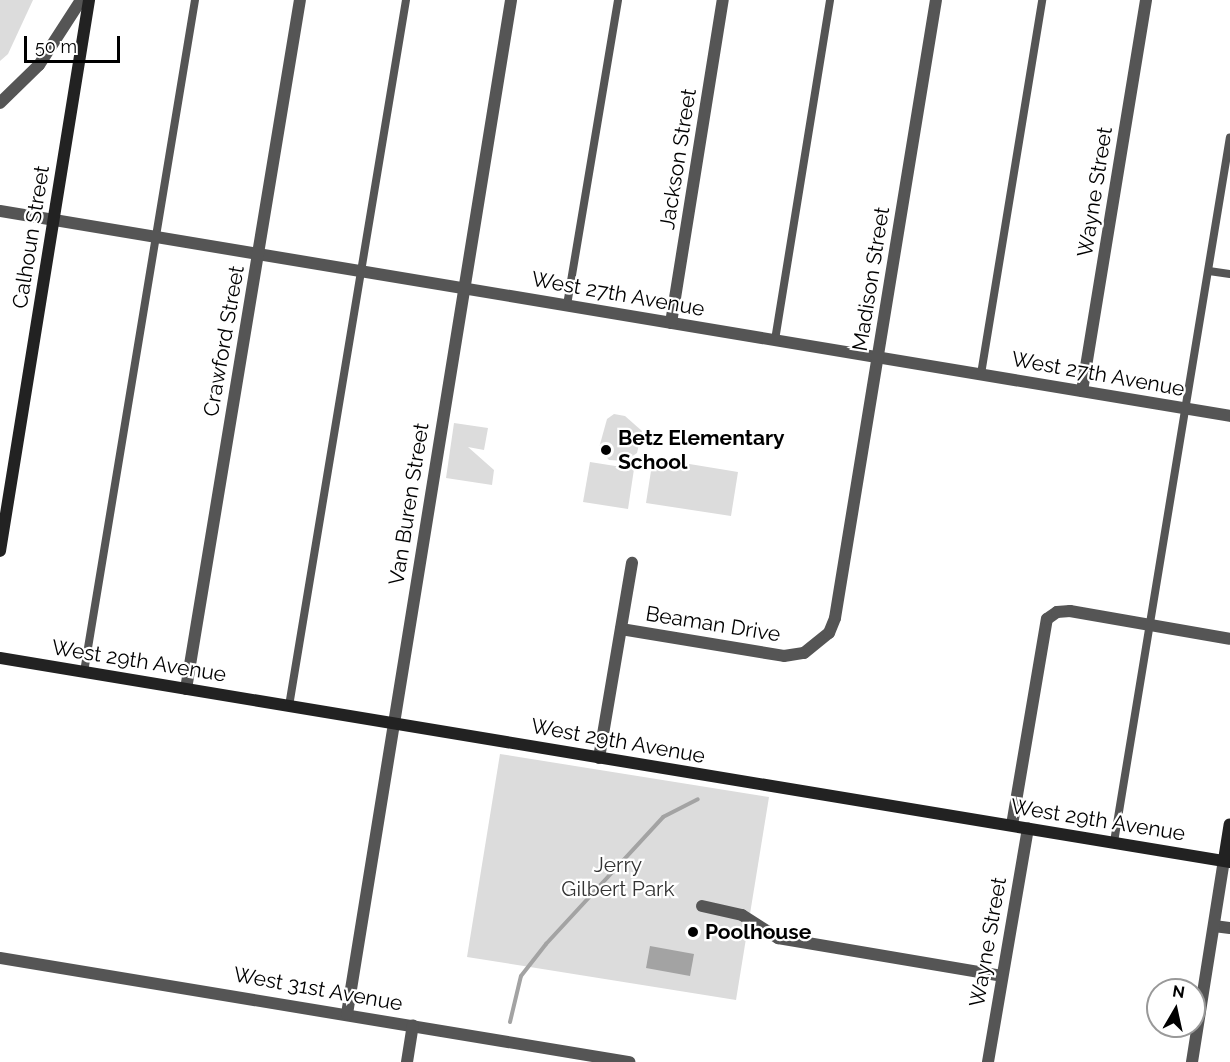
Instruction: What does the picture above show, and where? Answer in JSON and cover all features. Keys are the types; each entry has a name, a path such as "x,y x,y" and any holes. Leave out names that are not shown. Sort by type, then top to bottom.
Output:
{"street":[{"path":"0,103 39,65 81,0"},
{"name":"Calhoun Street","path":"0,551 89,0"},
{"name":"Crawford Street","path":"186,689 300,0"},
{"name":"Van Buren Street","path":"347,1014 511,0"},
{"name":"Jackson Street","path":"671,323 723,0"},
{"name":"Madison Street","path":"843,564 936,0"},
{"name":"Wayne Street","path":"1082,391 1146,0"},
{"name":"West 27th Avenue","path":"0,211 1230,416"},
{"path":"599,758 632,563"},
{"name":"Beaman Drive","path":"621,629 759,653 784,656 804,653 829,633 843,564"},
{"path":"1012,825 1038,659 1047,619 1057,612 1230,639"},
{"name":"West 29th Avenue","path":"0,658 1227,861"},
{"path":"1192,1062 1227,861 1230,824"},
{"name":"Wayne Street","path":"988,1062 1028,828"},
{"path":"702,906 742,915 778,938 1002,976"},
{"path":"1214,926 1230,928"},
{"name":"West 31st Avenue","path":"0,958 628,1062"},
{"path":"406,1062 413,1025"}],"lane":[{"path":"84,672 195,0"},
{"path":"289,706 406,0"},
{"path":"567,305 618,0"},
{"path":"775,340 831,0"},
{"path":"981,374 1042,0"},
{"path":"1114,842 1230,137"},
{"path":"1209,271 1230,274"}],"green space":[{"path":"0,0 33,0 8,54 0,61"},
{"path":"614,414 625,416 642,431 637,453 625,461 609,460 599,448 607,419"},
{"path":"454,423 488,428 484,450 468,447 494,470 492,485 446,478"},
{"path":"653,458 738,472 731,516 646,503"},
{"path":"590,462 634,469 628,509 583,502"},
{"name":"Jerry Gilbert Park","path":"500,754 769,797 736,1000 467,957"}],"shaded area":[{"path":"650,946 694,954 690,976 646,968"}],"waterway":[{"path":"510,1022 521,976 546,944 663,817 698,799"}],"place":[{"name":"Betz Elementary School","path":"606,450"},
{"name":"Poolhouse","path":"693,932"}]}
